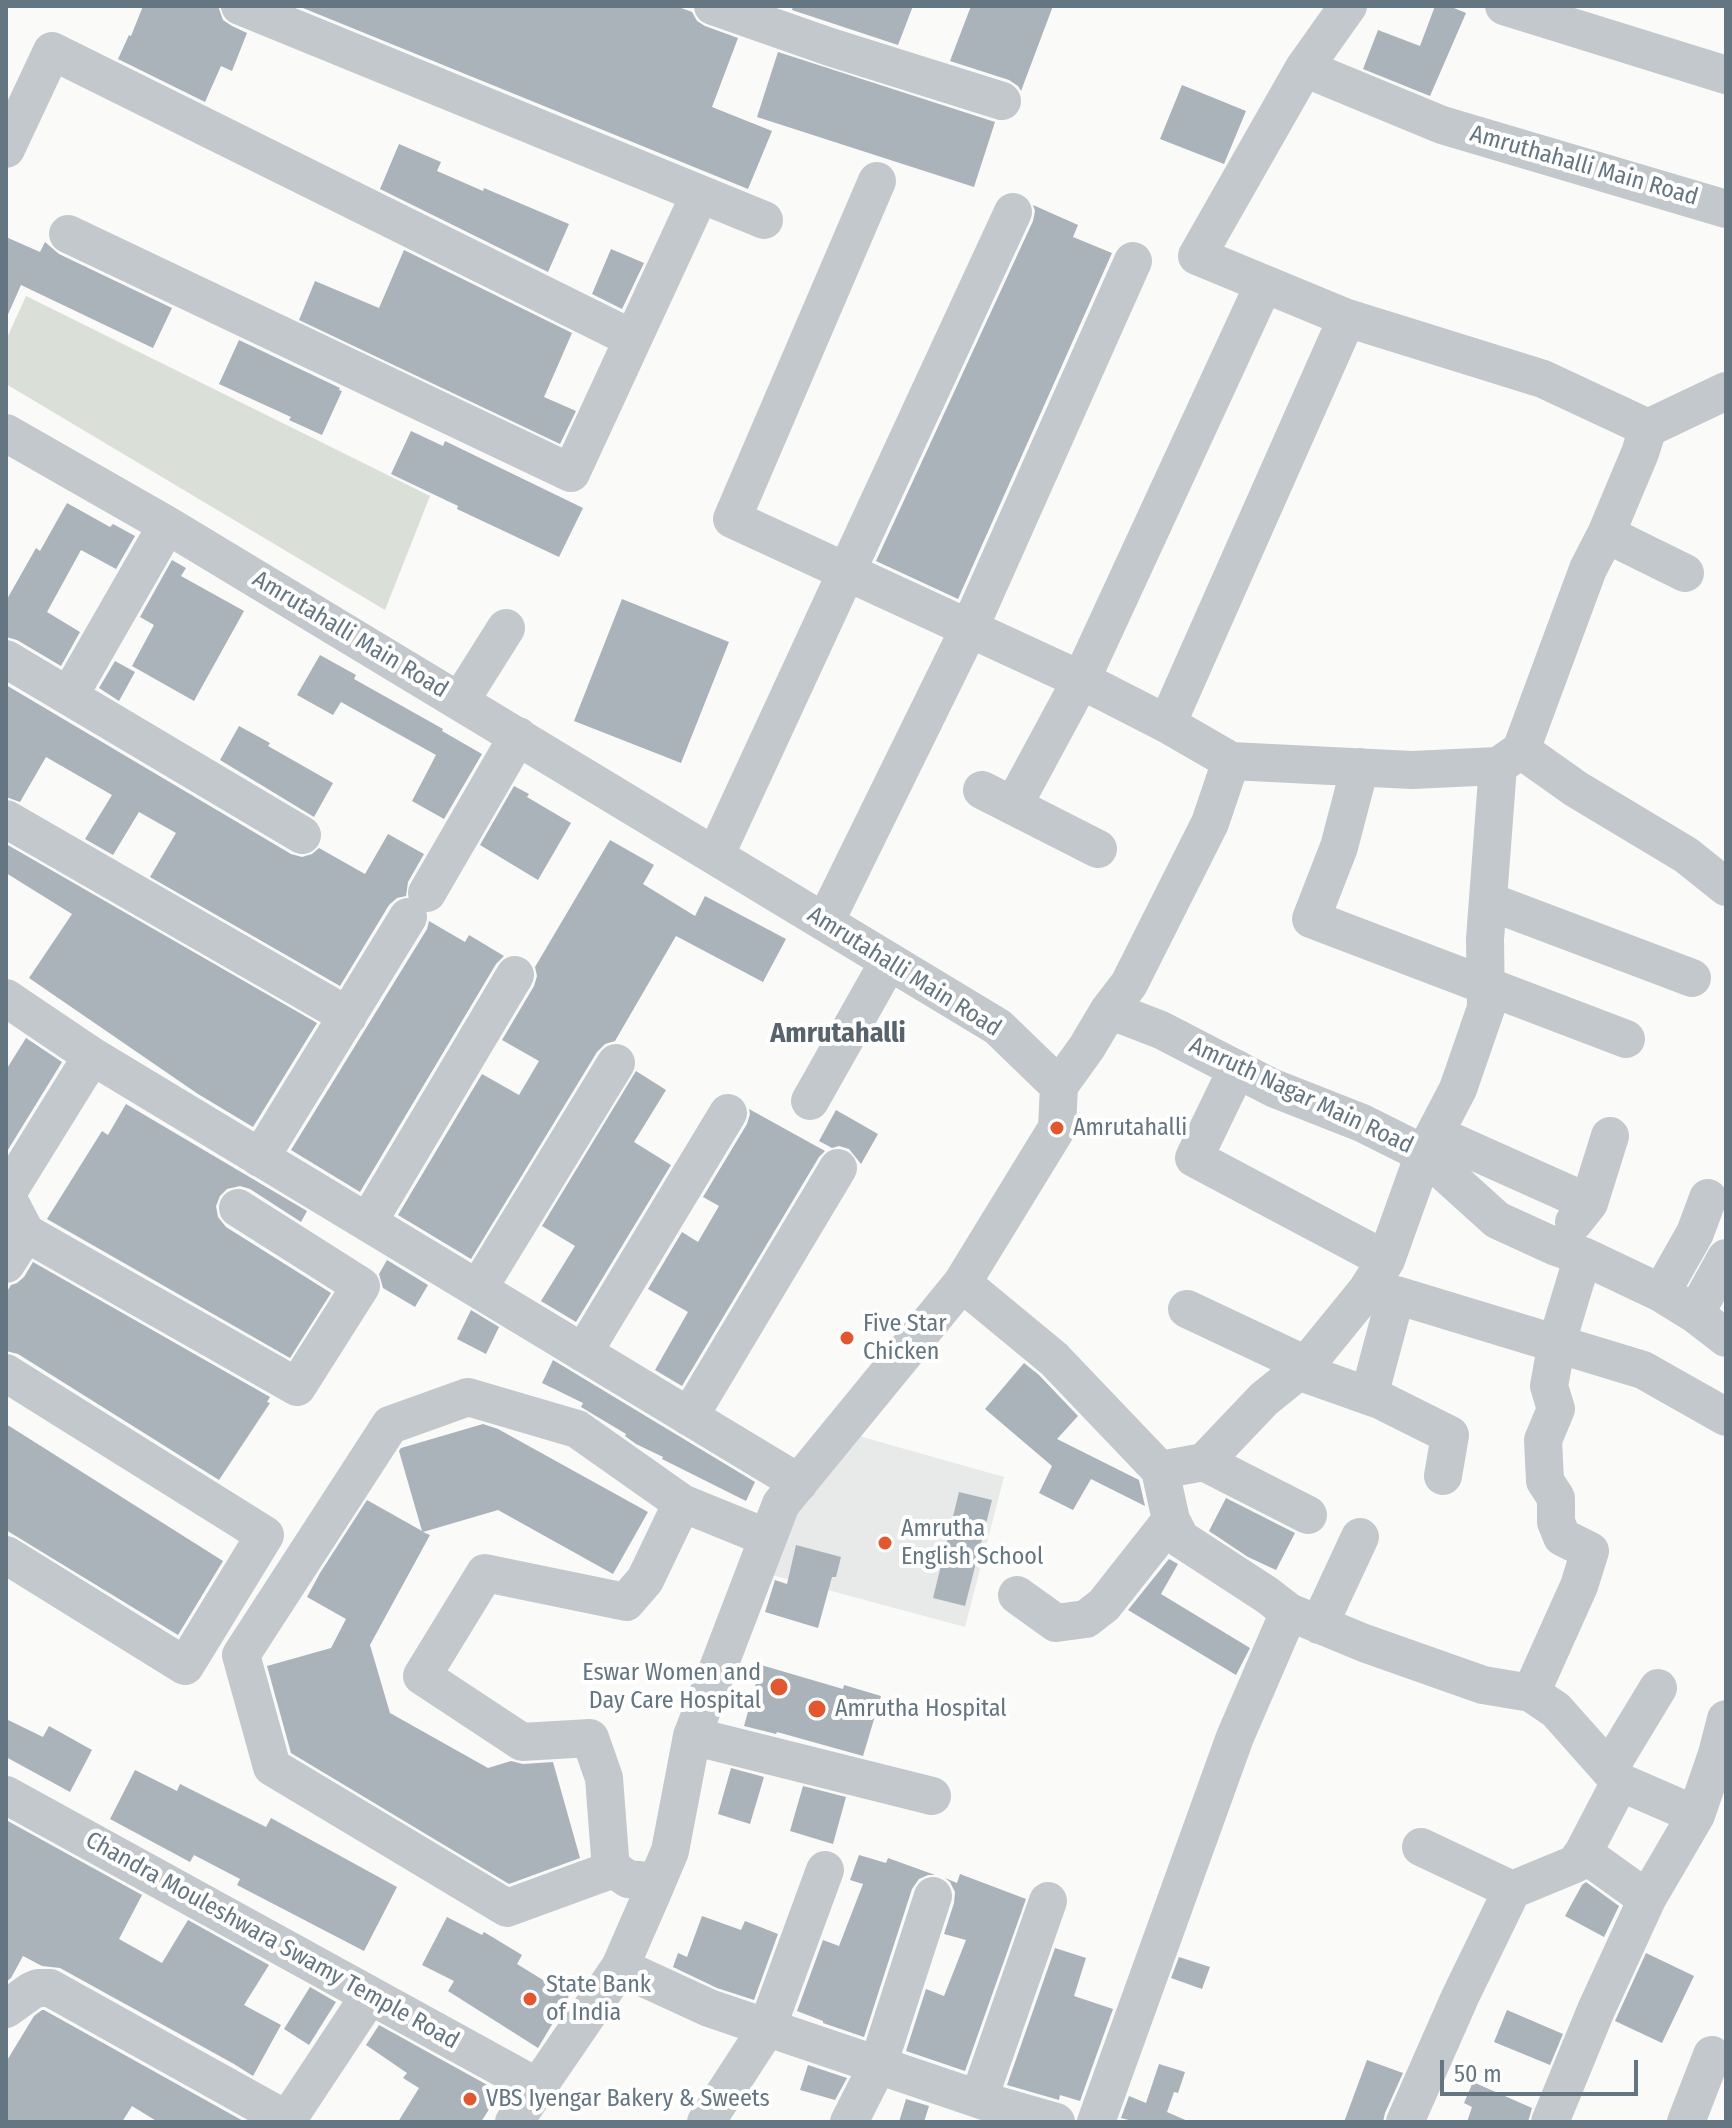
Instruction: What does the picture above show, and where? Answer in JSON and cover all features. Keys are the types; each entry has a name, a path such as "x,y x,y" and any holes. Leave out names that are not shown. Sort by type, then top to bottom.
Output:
{"street":[{"path":"240,6 764,220"},
{"path":"713,6 830,47 1002,101"},
{"path":"1348,6 1304,68 1197,256 1347,318 1543,379 1648,428"},
{"path":"1504,6 1726,75"},
{"path":"6,149 52,51 633,339"},
{"name":"Amruthahalli Main Road","path":"1304,68 1442,125 1726,209"},
{"path":"877,181 732,519 1081,680 1231,761 1412,770 1510,758 1576,789 1686,855 1720,868"},
{"path":"68,234 571,473 700,194"},
{"path":"715,856 1013,212"},
{"path":"825,922 969,629 1133,261"},
{"path":"1098,849 998,798 1081,680 1264,284"},
{"path":"1167,724 1347,318"},
{"path":"1369,1396 1383,1282 1429,1144 1458,1089 1486,1008 1488,901 1510,758 1648,428 1726,391"},
{"name":"Amrutahalli Main Road","path":"6,433 167,525 998,1027 1059,1086"},
{"path":"69,696 167,525"},
{"path":"1606,534 1685,573"},
{"path":"460,701 506,628"},
{"path":"6,659 302,835"},
{"path":"260,1158 418,905 518,736"},
{"path":"514,2122 620,1967 663,1867 692,1736 781,1504 962,1283 1057,1128 1059,1086 1129,984 1210,823 1231,761"},
{"path":"1360,767 1339,847 1311,919 1626,1039"},
{"path":"6,819 348,1016"},
{"path":"1488,901 1692,978"},
{"path":"810,1101 889,961"},
{"path":"368,1222 515,975"},
{"path":"6,998 92,1056 799,1483"},
{"name":"Amruth Nagar Main Road","path":"1109,1010 1161,1030 1273,1088 1362,1123 1429,1144 1497,1220 1661,1293 1726,1338"},
{"path":"92,1056 6,1195 16,1249 297,1387 361,1286 238,1208"},
{"path":"478,1289 616,1063"},
{"path":"1237,1069 1194,1158 1383,1282 1643,1370 1726,1417"},
{"path":"583,1353 728,1113"},
{"path":"1531,1693 1579,1586 1590,1551 1562,1537 1556,1522 1556,1498 1545,1481 1543,1440 1556,1409 1549,1386 1570,1252 1610,1136"},
{"path":"1429,1144 1589,1203"},
{"path":"689,1417 838,1168"},
{"path":"1661,1293 1695,1233 1708,1198"},
{"path":"1695,1314 1726,1258"},
{"path":"1160,1470 1204,1462 1264,1399 1302,1368 1383,1282"},
{"path":"962,1283 1054,1359 1160,1470 1171,1520 1181,1539 1304,1618 1483,1685 1531,1693 1556,1710 1614,1776 1708,1803"},
{"path":"1187,1309 1302,1368 1450,1435 1443,1476"},
{"path":"6,1373 265,1535 185,1666 6,1555"},
{"path":"613,1870 507,1908 272,1767 241,1655 390,1425 468,1397 577,1429 682,1503 768,1538"},
{"path":"1204,1462 1308,1515"},
{"path":"613,1870 604,1778 590,1738 522,1742 422,1676 485,1573 626,1602 645,1580 682,1503"},
{"path":"1017,1595 1056,1623 1086,1619 1104,1605 1171,1520"},
{"path":"1096,2122 1235,1737 1304,1618 1360,1537"},
{"path":"1405,2122 1460,1997 1512,1890 1575,1864 1583,1853 1614,1776 1658,1688"},
{"path":"1550,2122 1596,2010 1647,1899 1708,1803 1726,1719"},
{"path":"692,1736 932,1796"},
{"name":"Chandra Mouleshwara Swamy Temple Road","path":"6,1795 537,2087"},
{"path":"1421,1847 1512,1890"},
{"path":"1583,1853 1647,1899"},
{"path":"613,1870 628,1879 663,1867"},
{"path":"706,2122 767,2028 825,1870"},
{"path":"849,2122 878,2065 933,1896"},
{"path":"983,2108 1048,1901"},
{"path":"620,1967 709,2008 878,2065 983,2108 1056,2122"},
{"path":"8,2005 38,1988 50,1988 286,2121 370,1995"},
{"path":"1686,2122 1712,2055"}],"shaded area":[{"path":"26,296 430,496 385,610 6,384 6,340"},
{"name":"Amrutha English School","path":"859,1436 1004,1477 965,1627 772,1575 795,1512"}],"building":[{"path":"143,6 218,6 223,20 247,33 232,71 221,66 205,102 118,59"},
{"path":"298,6 676,6 692,12 697,21 705,26 738,38 712,107 772,131 748,189"},
{"path":"793,6 913,6 898,45 792,10"},
{"path":"971,6 1053,6 1021,91 1009,80 950,61"},
{"path":"1435,6 1449,6 1466,13 1430,96 1363,69 1378,30 1420,46"},
{"path":"778,52 995,122 974,187 757,117"},
{"path":"1182,85 1246,111 1224,164 1160,139"},
{"path":"399,144 441,162 437,171 569,224 548,272 380,189"},
{"path":"1033,205 1078,225 1073,237 1112,253 958,599 876,561 1033,221"},
{"path":"6,237 40,252 45,242 59,254 172,308 153,348 21,285 6,319"},
{"path":"611,249 644,263 622,309 592,294"},
{"path":"404,250 572,333 544,397 576,411 560,444 299,320 315,281 379,308"},
{"path":"239,340 340,388 342,391 322,435 219,384"},
{"path":"411,431 443,446 445,441 583,508 559,557 391,474"},
{"path":"67,503 110,527 113,524 135,536 116,569 81,550 47,612 80,632 61,666 17,640 6,637 6,601 36,548 40,551"},
{"path":"172,560 186,568 181,576 244,611 194,701 132,666 154,625 140,617"},
{"path":"622,599 729,642 681,763 574,721"},
{"path":"320,655 356,675 354,679 482,754 444,819 412,801 436,755 341,702 333,715 297,695"},
{"path":"115,661 135,672 119,701 99,688"},
{"path":"6,685 291,854 302,857 319,848 365,874 388,834 424,854 408,882 406,896 397,898 389,905 340,986 150,877 176,833 139,812 113,855 85,839 112,795 46,757 20,802 6,797"},
{"path":"239,726 333,783 314,817 220,760"},
{"path":"514,786 571,823 538,880 480,845"},
{"path":"610,840 654,865 643,884 695,916 705,896 786,939 763,982 676,936 615,1041 605,1044 597,1052 471,1259 398,1215 482,1074 519,1095 539,1061 502,1040 534,986 537,976 535,967"},
{"path":"6,844 317,1023 253,1127 198,1094 29,978 72,914 6,873"},
{"path":"429,921 465,942 469,935 504,956 496,964 360,1192 291,1150 427,929"},
{"path":"26,1038 62,1062 6,1153 6,1070"},
{"path":"636,1071 666,1090 634,1142 671,1165 576,1322 541,1301 575,1246 542,1226"},
{"path":"126,1104 307,1211 301,1222 250,1189 240,1186 227,1189 216,1206 218,1217 226,1227 331,1293 290,1358 47,1219 102,1131 108,1135"},
{"path":"749,1109 825,1151 682,1386 655,1370 688,1312 648,1289 682,1232 698,1242 719,1206 703,1197 747,1124"},
{"path":"836,1110 878,1134 861,1164 849,1149 839,1146 832,1148 819,1141"},
{"path":"387,1260 428,1285 415,1307 383,1288 379,1274"},
{"path":"33,1262 270,1397 267,1402 270,1403 219,1480 18,1354 6,1351 6,1293 11,1285 24,1277"},
{"path":"471,1310 499,1327 486,1354 457,1339"},
{"path":"553,1360 755,1482 746,1501 636,1444 626,1434 581,1407 583,1403 542,1383"},
{"path":"1024,1363 1078,1416 1057,1439 1139,1480 1145,1506 1091,1479 1073,1510 1039,1493 1052,1466 985,1409"},
{"path":"6,1424 223,1561 178,1635 6,1530"},
{"path":"483,1424 498,1429 648,1512 613,1574 498,1510 423,1532 430,1535 370,1645 390,1713 488,1768 511,1761 523,1764 553,1762 580,1858 509,1884 291,1753 267,1666 331,1648 346,1619 307,1597 367,1500 422,1531 399,1451 401,1448"},
{"path":"959,1492 992,1500 965,1606 933,1598"},
{"path":"1226,1498 1295,1533 1276,1570 1248,1557 1209,1531"},
{"path":"796,1545 841,1557 818,1628 765,1612 775,1580 787,1584"},
{"path":"1169,1559 1178,1564 1161,1594 1250,1648 1236,1675 1128,1610"},
{"path":"761,1665 843,1689 844,1685 881,1696 863,1756 744,1726"},
{"path":"6,1719 43,1737 49,1726 92,1750 70,1792 6,1757"},
{"path":"731,1768 764,1777 750,1824 718,1814"},
{"path":"135,1770 177,1791 180,1784 266,1827 271,1818 397,1887 364,1951 237,1885 240,1879 194,1855 190,1862 110,1819"},
{"path":"803,1786 846,1797 833,1844 790,1831"},
{"path":"6,1820 142,1895 119,1939 162,1963 188,1920 269,1965 244,2005 281,2025 253,2076 60,1968 42,1966 23,1956 6,1982"},
{"path":"859,1855 886,1863 888,1858 935,1875 919,1879 912,1889 864,2037 797,2011 823,1940 839,1946 863,1884 850,1880"},
{"path":"960,1874 1026,1899 965,2071 906,2051 926,1989 944,1996 966,1940 944,1934 955,1892 945,1878 957,1883"},
{"path":"1586,1882 1619,1906 1604,1937 1565,1916"},
{"path":"702,1916 741,1930 745,1921 778,1934 754,2000 717,1988 673,1967 678,1953 687,1957"},
{"path":"447,1917 482,1935 484,1932 522,1955 517,1964 569,1996 538,2048 448,1991 454,1981 422,1965"},
{"path":"1055,1948 1086,1958 1074,1996 1113,2009 1080,2101 1060,2095 1059,2100 1007,2085"},
{"path":"1646,1953 1694,1976 1662,2043 1615,2021"},
{"path":"1179,1957 1210,1967 1202,1989 1171,1978"},
{"path":"310,1987 336,2002 309,2045 284,2029"},
{"path":"42,2010 245,2122 158,2122 132,2106 122,2122 6,2122 6,2062 34,2016"},
{"path":"1507,2010 1563,2034 1550,2065 1494,2042"},
{"path":"379,2025 500,2092 481,2122 398,2122 419,2088 403,2078 407,2073 366,2045"},
{"path":"1367,2060 1403,2073 1383,2122 1344,2122"},
{"path":"1159,2064 1185,2072 1167,2112 1190,2122 1136,2122 1121,2118 1129,2096 1146,2103"},
{"path":"808,2065 847,2078 835,2100 800,2090"},
{"path":"1473,2082 1532,2108 1528,2122 1467,2122 1472,2107 1464,2103"},
{"path":"906,2099 929,2106 924,2122 899,2122"}],"place":[{"name":"Amrutahalli","path":"1057,1128"},
{"name":"Five Star Chicken","path":"847,1338"},
{"name":"Amrutha English School","path":"885,1543"},
{"name":"Eswar Women and Day Care Hospital","path":"779,1687"},
{"name":"Amrutha Hospital","path":"817,1709"},
{"name":"State Bank of India","path":"530,1999"},
{"name":"VBS Iyengar Bakery & Sweets","path":"470,2099"}],"district":[{"name":"Amrutahalli","path":"838,1034"}]}
